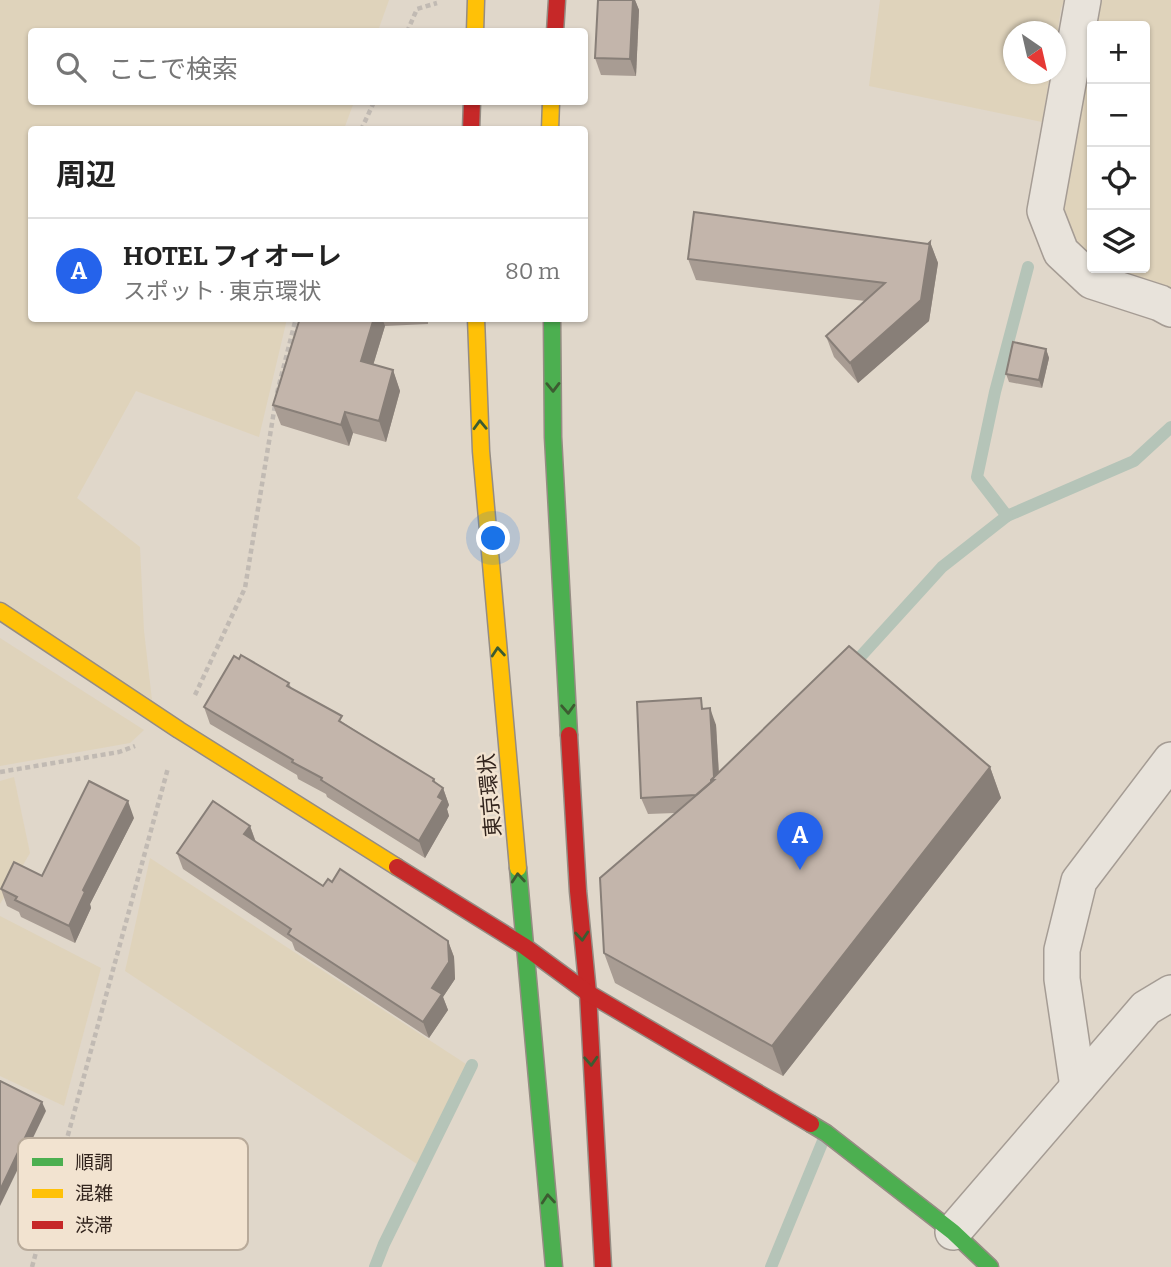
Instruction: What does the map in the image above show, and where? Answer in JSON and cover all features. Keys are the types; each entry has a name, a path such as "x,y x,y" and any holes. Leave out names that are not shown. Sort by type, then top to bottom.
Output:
{"main road":[{"path":"475,28 476,0"},
{"path":"555,28 557,0"},
{"path":"471,126 472,105"},
{"path":"550,126 551,105"},
{"name":"東京環状","path":"476,322 481,451 554,1267"},
{"path":"552,322 553,437 578,891 588,993 603,1267"},
{"path":"0,611 179,730 524,946 588,993 827,1133 953,1232 990,1267"}],"street":[{"path":"1083,0 1045,211 1061,252 1091,281 1171,309"},
{"path":"1078,1087 1062,979 1062,950 1079,881 1171,760"},
{"path":"953,1232 1146,1009 1171,993"}],"path":[{"path":"409,28 417,9 444,0"},
{"path":"363,126 373,105"},
{"path":"67,1138 179,730 245,588 281,376 295,322"},
{"path":"0,772 119,752 179,730"},
{"path":"32,1267 37,1250"}],"shaded area":[{"path":"0,0 389,0 379,28 28,28 28,105 353,105 345,126 28,126 28,322 286,322 259,437 136,391 77,498 140,547 144,631 152,700 0,606"},
{"path":"880,0 1065,0 1059,21 1003,21 1003,84 1048,84 1042,122 869,86"},
{"path":"1101,0 1171,0 1171,296 1111,273 1150,273 1150,21 1091,19"},
{"path":"1087,42 1087,259 1065,233 1061,188"},
{"path":"0,638 144,730 130,743 0,766"},
{"path":"14,777 30,853 0,904 0,781"},
{"path":"150,858 466,1064 465,1076 423,1168 125,971"},
{"path":"0,916 101,968 64,1106 0,1076"}],"building":[{"path":"598,0 633,0 630,59 595,58"},
{"path":"694,212 928,244 930,242 921,300 850,363 826,336 885,283 688,259"},
{"path":"299,322 373,322 361,361 393,370 379,421 345,412 341,425 273,405"},
{"path":"1013,342 1046,349 1039,380 1006,374"},
{"path":"849,646 990,767 772,1046 604,953 600,878 714,780 711,780"},
{"path":"241,655 289,683 287,686 342,716 339,721 434,779 433,781 443,788 438,797 443,800 419,841 321,780 322,778 204,707 234,656 239,659"},
{"path":"701,698 702,709 710,708 714,777 711,782 696,795 641,798 637,702"},
{"path":"89,781 128,801 83,890 85,892 69,926 15,900 17,897 1,889 14,862 42,876"},
{"path":"213,801 250,826 244,834 323,886 328,879 332,882 340,869 448,941 449,962 432,988 442,994 423,1022 288,934 291,929 177,853"},
{"path":"0,1081 42,1102 25,1138 18,1138 18,1152 0,1190"}],"waterway":[{"path":"851,667 942,567 1007,516 977,477 995,392 1028,267"},
{"path":"1007,516 1134,461 1171,427"},
{"path":"375,1267 472,1065"},
{"path":"771,1267 825,1136"}],"traffic: fast":[{"path":"552,322 553,437 569,735"},
{"path":"518,868 554,1267"},
{"path":"811,1124 953,1232 990,1267"}],"traffic: slow":[{"path":"475,28 476,0"},
{"path":"550,126 551,105"},
{"path":"476,322 481,451 518,868"},
{"path":"0,611 179,730 397,867"}],"traffic: jam":[{"path":"555,28 557,0"},
{"path":"471,126 472,105"},
{"path":"569,735 578,891 588,993 603,1267"},
{"path":"397,867 524,946 588,993 811,1124"}],"place":[{"name":"HOTEL フィオーレ","path":"800,870"}]}
